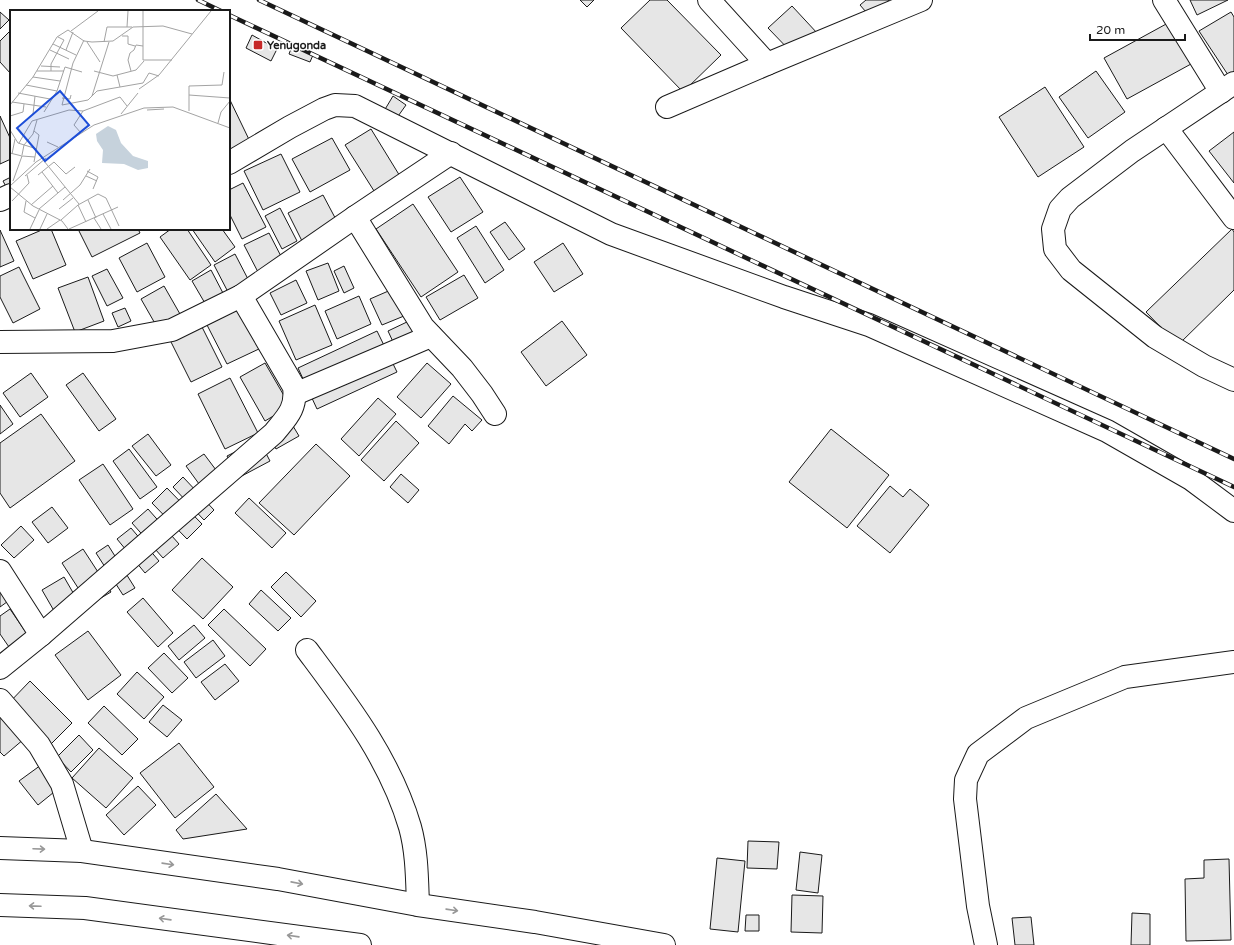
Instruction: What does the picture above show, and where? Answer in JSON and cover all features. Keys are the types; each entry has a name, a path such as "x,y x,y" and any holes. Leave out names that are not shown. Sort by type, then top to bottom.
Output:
{"main road":[{"path":"709,0 767,64"},
{"path":"668,107 921,0"},
{"path":"1164,0 1228,88 1132,151 1070,198 1060,209 1053,229 1055,249 1070,270 1155,337 1204,366 1234,380"},
{"path":"230,162 290,127 335,105 355,106 611,234 784,297 870,325 1107,431 1191,479 1234,511"},
{"path":"1166,128 1234,218"},
{"path":"0,342 114,341 172,330 241,296 451,153"},
{"path":"0,200 10,195"},
{"path":"355,217 424,328 462,368 495,414"},
{"path":"0,668 42,635 274,433 291,411 295,400 294,387 241,296"},
{"path":"295,394 431,336"},
{"path":"0,571 42,635"},
{"path":"307,650 342,697 374,745 394,785 410,827 415,856 418,906"},
{"path":"986,945 978,906 965,799 966,780 978,754 1026,718 1125,677 1234,662"},
{"path":"0,700 38,745 62,784 82,851"},
{"path":"0,848 82,851 278,879 418,906 535,922 664,945"},
{"path":"0,905 85,908 360,945"}],"building":[{"path":"580,0 594,0 587,7"},
{"path":"650,0 667,0 721,55 683,92 621,28"},
{"path":"866,0 888,0 891,4 872,19 860,5"},
{"path":"1190,0 1228,0 1197,15"},
{"path":"792,6 818,34 795,56 768,28"},
{"path":"0,12 9,20 0,29"},
{"path":"1231,12 1234,17 1234,80 1232,81 1199,31"},
{"path":"1168,23 1191,64 1127,99 1104,58"},
{"path":"10,31 10,73 0,62 0,41"},
{"path":"252,35 277,49 271,61 246,48"},
{"path":"292,46 313,55 310,62 289,54"},
{"path":"1096,71 1125,112 1088,138 1059,97"},
{"path":"1045,87 1084,147 1038,177 999,117"},
{"path":"393,96 406,105 396,119 384,111"},
{"path":"230,100 256,154 230,167"},
{"path":"0,116 10,138 10,159 0,164"},
{"path":"371,129 406,186 381,202 345,145"},
{"path":"1234,132 1234,183 1209,151"},
{"path":"332,138 350,170 310,192 292,159"},
{"path":"281,154 300,192 263,210 244,171"},
{"path":"460,177 483,212 451,232 428,197"},
{"path":"10,178 10,194 3,181"},
{"path":"243,183 266,227 242,239 230,215 230,190"},
{"path":"323,195 341,229 305,247 288,213"},
{"path":"413,204 458,272 421,297 376,229"},
{"path":"280,208 297,241 282,249 265,216"},
{"path":"505,222 525,249 509,260 490,232"},
{"path":"476,226 504,270 485,283 457,238"},
{"path":"1232,229 1234,232 1234,290 1178,345 1146,312"},
{"path":"0,230 14,261 0,267"},
{"path":"42,230 51,230 66,265 33,279 16,241"},
{"path":"78,230 138,230 140,233 92,257"},
{"path":"170,230 188,230 211,265 190,280 160,237"},
{"path":"193,230 223,230 235,247 215,262"},
{"path":"269,233 284,262 259,274 244,245"},
{"path":"147,243 165,277 137,292 119,258"},
{"path":"563,243 583,274 554,292 534,262"},
{"path":"235,254 249,281 228,292 214,265"},
{"path":"328,263 339,291 318,300 306,271"},
{"path":"344,266 354,288 344,293 334,271"},
{"path":"19,267 40,309 13,323 0,297 0,276"},
{"path":"107,269 123,298 107,306 92,276"},
{"path":"211,270 224,295 206,305 192,281"},
{"path":"464,275 478,298 440,320 426,297"},
{"path":"88,277 104,321 75,332 58,288"},
{"path":"296,280 307,303 281,315 270,293"},
{"path":"164,286 180,314 157,327 141,299"},
{"path":"393,289 404,316 382,325 370,299"},
{"path":"359,296 371,324 337,339 325,311"},
{"path":"315,305 332,345 296,360 279,321"},
{"path":"125,308 131,321 118,327 112,313"},
{"path":"241,308 261,348 227,364 207,325"},
{"path":"409,321 422,349 401,359 388,331"},
{"path":"562,321 587,355 546,386 521,352"},
{"path":"200,323 222,367 191,382 169,338"},
{"path":"377,331 397,372 317,409 298,368"},
{"path":"265,363 290,406 265,421 240,377"},
{"path":"427,363 451,384 421,418 397,397"},
{"path":"31,373 48,397 20,417 3,393"},
{"path":"83,373 116,419 99,431 66,385"},
{"path":"230,378 258,433 225,449 198,394"},
{"path":"453,396 482,420 472,431 465,424 449,444 428,426"},
{"path":"378,398 396,414 359,456 341,439"},
{"path":"0,405 13,424 0,434"},
{"path":"41,414 75,461 10,508 0,493 0,443"},
{"path":"287,416 299,436 276,449 264,429"},
{"path":"396,421 419,443 384,481 361,460"},
{"path":"831,429 889,475 847,528 789,482"},
{"path":"148,434 171,465 156,476 132,446"},
{"path":"259,440 270,461 238,478 227,456"},
{"path":"316,444 350,476 294,535 259,503"},
{"path":"129,449 157,487 140,499 113,461"},
{"path":"204,454 228,486 210,499 186,466"},
{"path":"103,464 133,509 110,525 79,480"},
{"path":"401,474 419,490 408,503 390,487"},
{"path":"183,477 214,510 204,520 173,487"},
{"path":"890,486 903,497 910,489 929,505 890,553 857,526"},
{"path":"167,488 202,524 187,539 152,503"},
{"path":"249,498 286,533 272,548 235,513"},
{"path":"52,507 68,528 48,543 32,522"},
{"path":"148,509 179,544 163,558 132,523"},
{"path":"21,526 34,540 14,558 1,545"},
{"path":"131,528 159,561 145,573 117,539"},
{"path":"108,545 135,588 123,595 96,553"},
{"path":"83,549 111,592 89,605 62,563"},
{"path":"202,558 233,587 203,619 172,590"},
{"path":"286,572 316,601 301,617 271,587"},
{"path":"64,577 79,603 57,616 42,590"},
{"path":"0,583 11,599 0,607"},
{"path":"261,590 291,618 278,631 249,604"},
{"path":"143,598 173,633 158,647 127,612"},
{"path":"10,609 27,634 9,647 0,634 0,616"},
{"path":"224,609 266,649 250,666 208,625"},
{"path":"194,625 205,638 179,660 168,646"},
{"path":"88,631 121,675 88,700 55,655"},
{"path":"213,640 225,656 196,678 184,662"},
{"path":"164,653 188,678 172,693 148,668"},
{"path":"225,664 239,681 215,700 201,682"},
{"path":"137,672 164,697 144,719 117,694"},
{"path":"30,681 72,723 48,747 6,706"},
{"path":"163,705 182,720 167,737 149,722"},
{"path":"104,706 138,739 122,755 88,723"},
{"path":"0,711 24,739 4,756 0,752"},
{"path":"79,735 93,750 71,772 57,757"},
{"path":"179,743 214,787 175,818 140,773"},
{"path":"99,748 133,778 106,808 72,778"},
{"path":"41,765 59,788 38,805 19,781"},
{"path":"138,786 156,805 124,835 106,815"},
{"path":"216,794 247,829 183,839 176,830"},
{"path":"748,841 779,842 777,869 747,868"},
{"path":"800,852 822,855 818,893 796,890"},
{"path":"717,858 745,861 738,932 710,929"},
{"path":"1229,859 1231,940 1186,941 1185,879 1204,878 1204,860"},
{"path":"792,895 823,896 822,933 791,932"},
{"path":"1132,913 1150,914 1150,945 1131,945"},
{"path":"746,915 759,915 759,931 745,931"},
{"path":"1031,917 1034,945 1015,945 1012,918"}],"railway":[{"path":"198,0 219,10"},
{"path":"259,0 1234,459"},
{"path":"230,15 1234,487"}],"place":[{"name":"Yenugonda","path":"258,45"}]}
